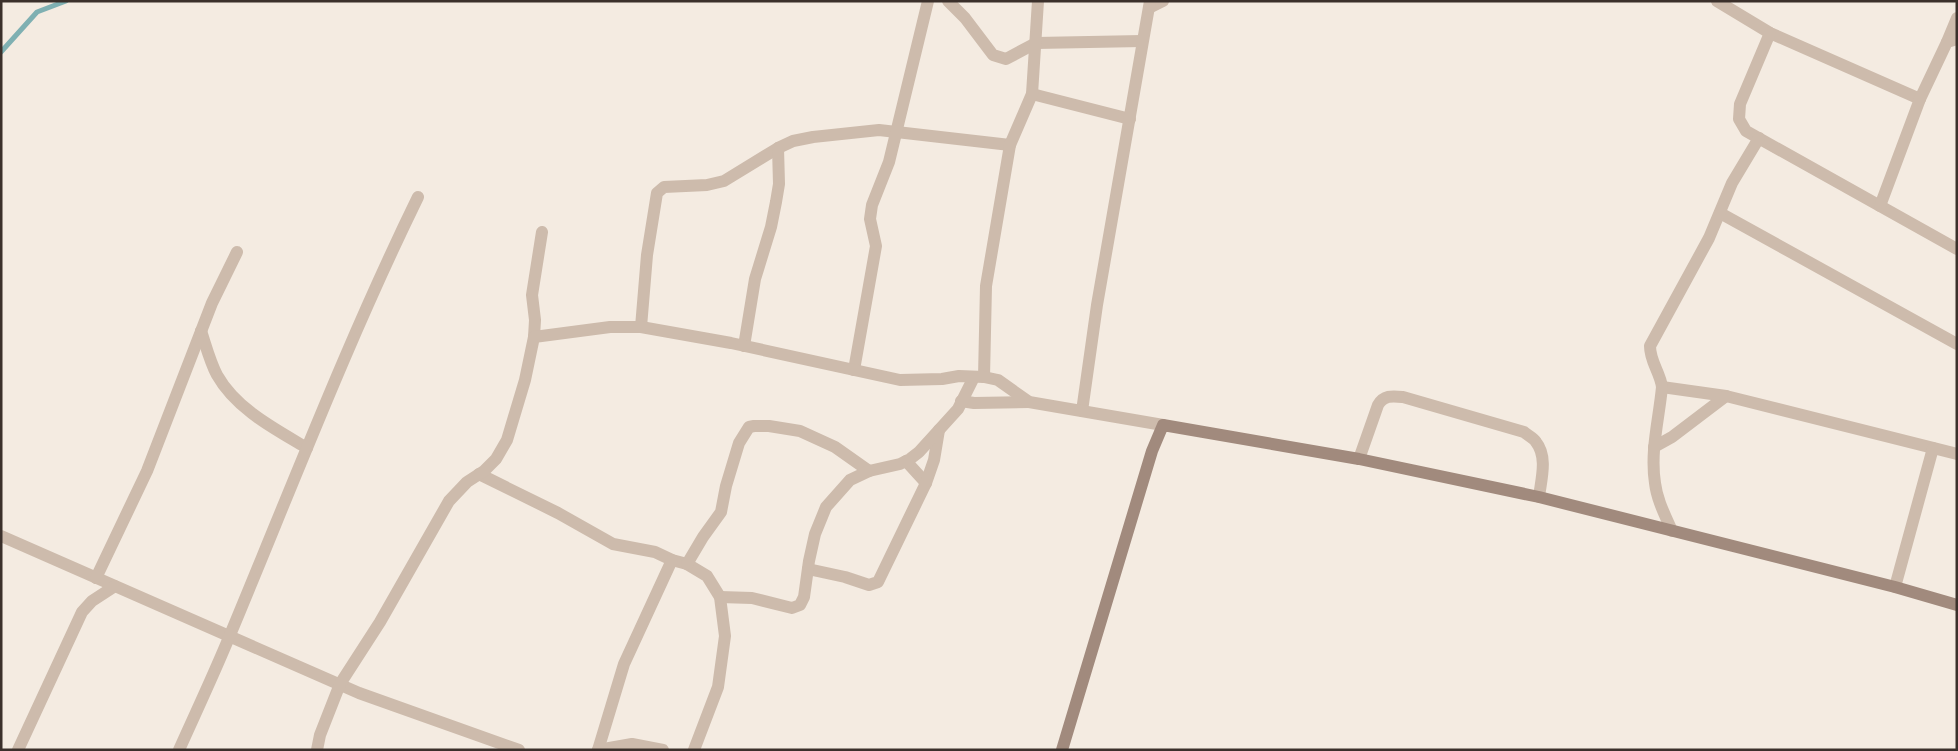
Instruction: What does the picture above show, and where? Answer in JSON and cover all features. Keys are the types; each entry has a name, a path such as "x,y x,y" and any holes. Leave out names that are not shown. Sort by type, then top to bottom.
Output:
{"street":[{"path":"854,370 876,246 870,219 872,205 890,162 928,1"},
{"path":"948,1 965,18 993,55 1006,60 1036,42 1142,41"},
{"path":"720,597 752,598 792,608 800,605 804,597 815,534 826,507 850,480 869,471 906,461 919,452 958,409 961,401 979,377 986,286 1010,145 1032,94 1038,1"},
{"path":"1082,411 1097,305 1142,41 1150,4 1163,1"},
{"path":"1722,3 1770,33 1920,99"},
{"path":"1880,206 1920,99 1952,40 1957,18"},
{"path":"1770,33 1740,104 1739,119 1746,131 1957,249"},
{"path":"1032,94 1130,120"},
{"path":"641,327 647,256 657,194 664,186 707,185 724,181 778,148 793,141 813,137 879,130 1010,145"},
{"path":"1672,531 1660,504 1654,482 1654,447 1662,387 1661,378 1650,354 1650,346 1709,238 1732,183 1760,138"},
{"path":"744,346 755,279 771,227 776,202 779,184 778,148"},
{"path":"180,750 230,636 307,448 391,253 418,197"},
{"path":"1720,213 1956,341"},
{"path":"317,750 320,735 340,684 380,622 449,501 467,482 496,459 507,440 525,380 534,337 532,295 542,232"},
{"path":"96,578 147,471 212,302 237,252"},
{"path":"534,337 610,327 641,327 744,346 900,380 959,376 998,380 1028,402"},
{"path":"200,332 217,375 233,396 255,416 307,448"},
{"path":"1662,387 1726,396 1957,454"},
{"path":"1359,459 1378,405 1382,399 1388,396 1403,397 1524,432 1536,442 1542,456 1543,468 1538,497"},
{"path":"1654,447 1672,437 1726,396"},
{"path":"961,401 1028,402 1359,459 1538,497 1895,587 1957,605"},
{"path":"1062,750 1152,451 1163,425"},
{"path":"687,564 722,512 726,486 737,452 749,427 769,426 800,430 836,447 869,471"},
{"path":"808,569 845,577 869,585 878,582 926,483 934,460 939,430"},
{"path":"1895,587 1933,448"},
{"path":"906,461 926,483"},
{"path":"479,474 558,513 613,544 655,552 672,560 687,564 707,576 720,597 725,636 718,687 694,750"},
{"path":"1,536 359,693 519,750"},
{"path":"663,750 631,747 598,750 624,664 672,560"},
{"path":"18,750 82,612 92,601 115,586"}],"waterway":[{"path":"1,52 37,12 66,1"}]}
